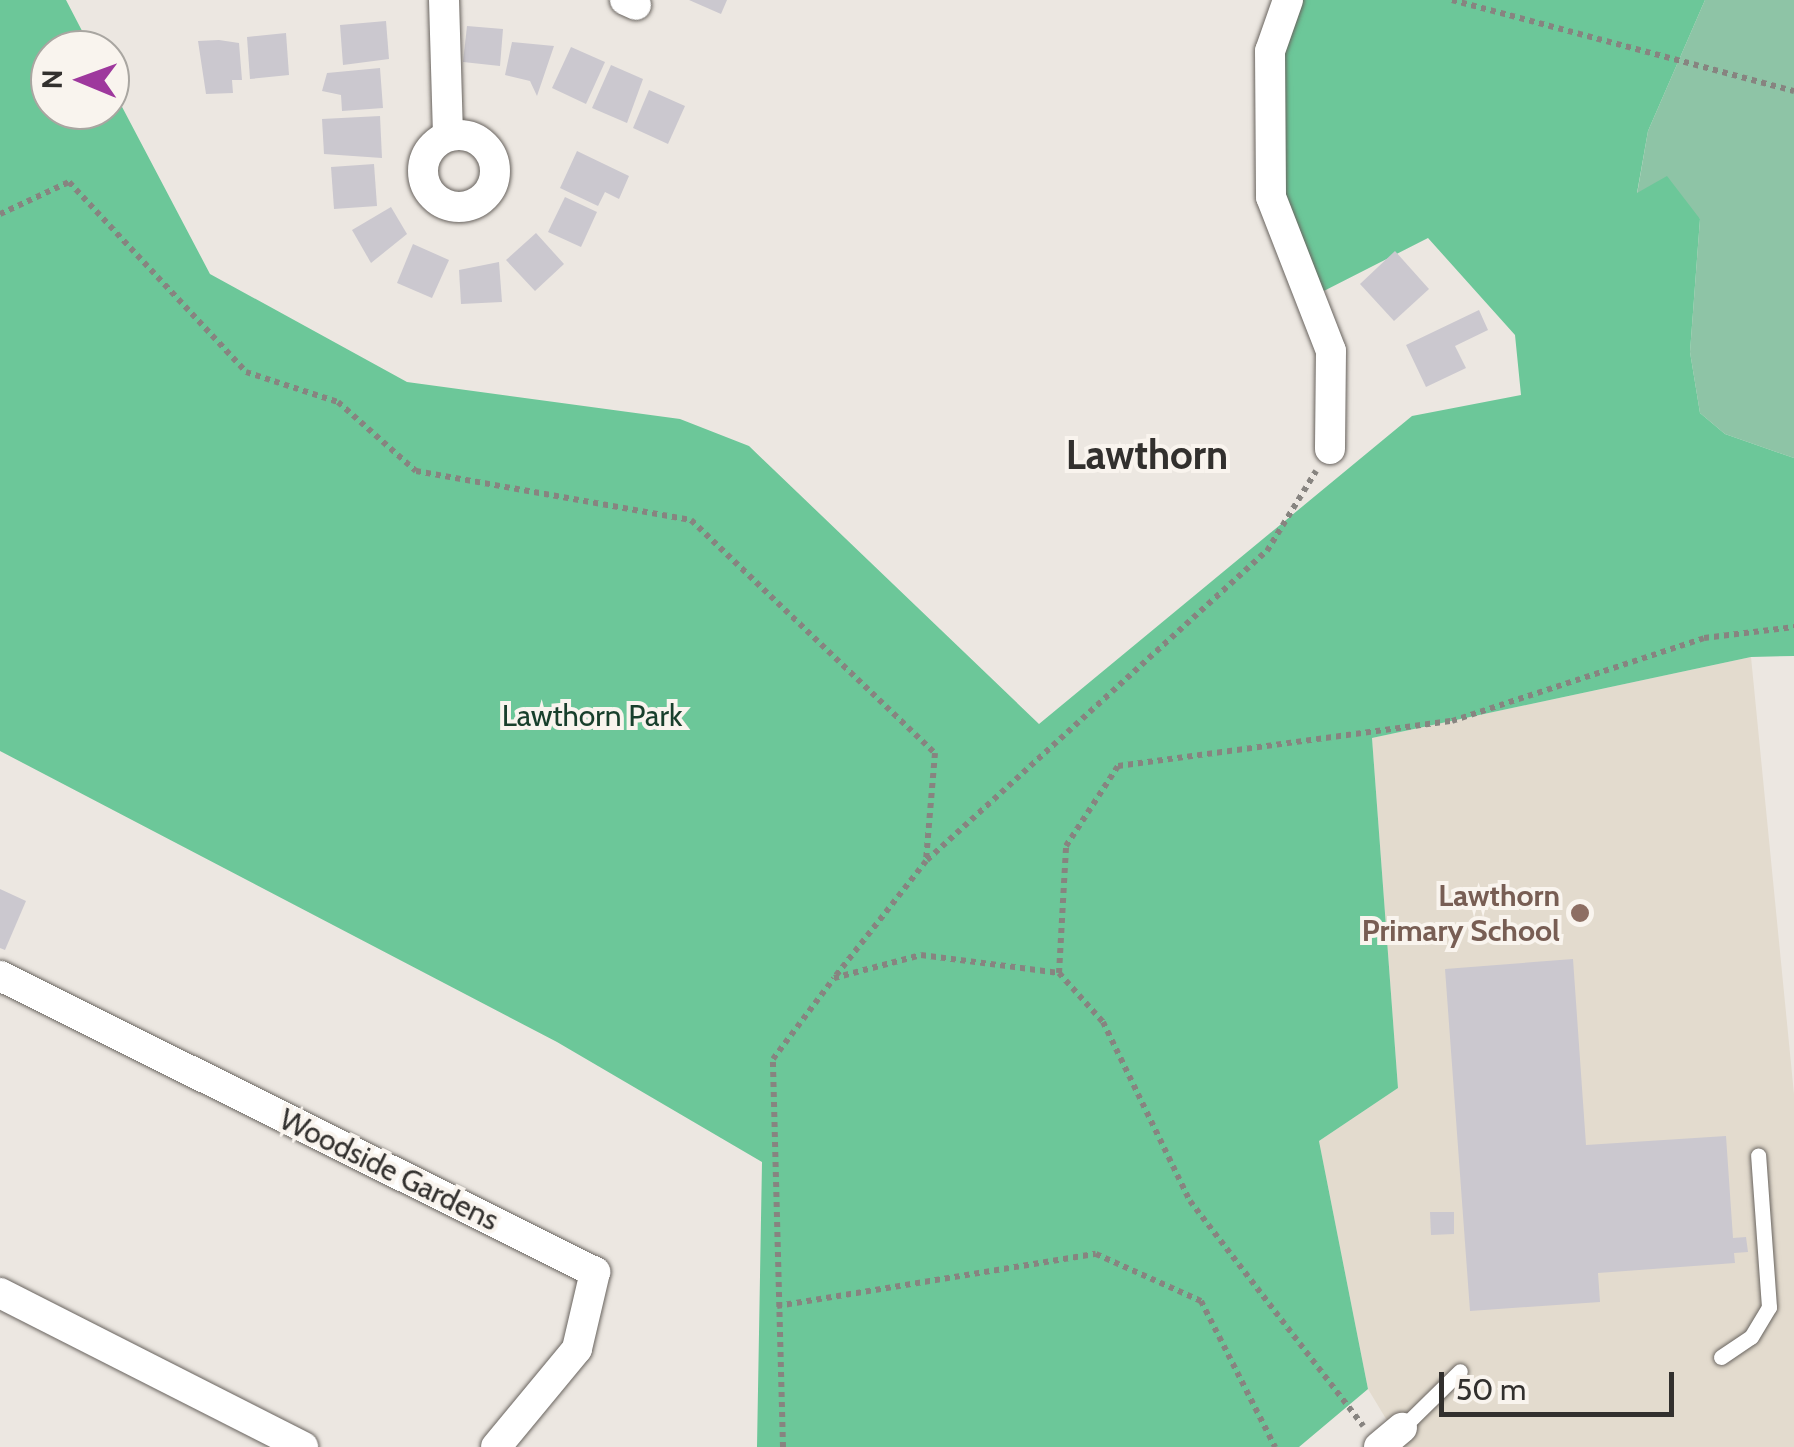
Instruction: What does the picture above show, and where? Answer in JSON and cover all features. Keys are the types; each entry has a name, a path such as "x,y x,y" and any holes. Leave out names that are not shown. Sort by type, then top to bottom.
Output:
{"street":[{"path":"444,0 448,136"},
{"path":"1288,0 1270,51 1271,197 1331,351 1330,449"},
{"name":"Woodside Gardens","path":"0,976 594,1272 578,1349 496,1447"},
{"path":"0,1294 303,1447"}],"lane":[{"path":"1721,1357 1751,1337 1769,1307 1758,1155"},
{"path":"1382,1435 1460,1371"}],"path":[{"path":"1452,0 1794,91"},
{"path":"0,214 69,182 246,372 338,402 416,470 691,520 935,753 926,861"},
{"path":"784,1447 777,1306 773,1059 926,861 1267,551 1330,449"},
{"path":"1059,973 1066,846 1118,766 1452,721 1704,638 1794,627"},
{"path":"834,978 921,955 1059,973 1103,1022 1190,1202 1382,1435"},
{"path":"777,1306 1096,1254 1201,1302 1276,1447"}],"shaded area":[{"name":"Lawthorn Primary School","path":"1751,657 1794,1094 1794,1447 1403,1447 1368,1389 1319,1141 1398,1088 1372,738"}],"green space":[{"name":"Lawthorn Park","path":"0,0 66,0 82,30 30,30 30,130 130,130 130,122 210,274 407,382 680,419 749,446 1039,724 1412,416 1521,395 1515,335 1428,238 1310,298 1271,197 1288,0 1705,0 1648,131 1637,193 1667,176 1700,219 1690,352 1700,413 1725,434 1794,458 1794,656 1751,657 1372,738 1398,1088 1319,1141 1368,1389 1299,1447 757,1447 762,1162 557,1042 0,751"},
{"path":"1705,0 1794,0 1794,458 1725,434 1700,413 1690,352 1700,219 1637,194 1648,131"}],"building":[{"path":"689,0 727,0 721,14"},
{"path":"386,21 389,59 343,65 340,25"},
{"path":"467,26 503,29 500,66 463,62"},
{"path":"286,33 289,75 250,79 247,37"},
{"path":"198,41 239,43 242,80 232,80 233,93 206,94"},
{"path":"512,42 554,46 537,96 530,81 505,75"},
{"path":"571,47 605,62 586,104 552,88"},
{"path":"611,65 643,79 627,123 592,108"},
{"path":"380,68 383,108 342,111 341,95 322,91 327,73"},
{"path":"649,90 685,106 668,144 633,128"},
{"path":"380,116 382,158 324,154 322,119"},
{"path":"577,151 629,176 619,199 605,192 598,206 560,188"},
{"path":"374,164 377,206 334,209 331,167"},
{"path":"565,197 597,212 581,247 548,232"},
{"path":"391,207 407,234 371,263 352,230"},
{"path":"536,233 564,264 535,291 506,260"},
{"path":"413,244 449,260 432,298 397,283"},
{"path":"1395,251 1429,289 1394,321 1360,284"},
{"path":"499,262 502,302 461,304 459,270"},
{"path":"1479,310 1488,330 1455,346 1466,368 1426,387 1406,345"},
{"path":"0,889 26,901 5,950 0,948"},
{"name":"Lawthorn Primary School","path":"1573,959 1586,1145 1726,1136 1733,1238 1746,1237 1748,1252 1734,1253 1735,1263 1598,1273 1600,1302 1470,1311 1445,969"},
{"path":"1430,1212 1454,1212 1454,1234 1431,1235"}],"place":[{"name":"Lawthorn Primary School","path":"1580,913"}],"district":[{"name":"Lawthorn","path":"1147,455"}]}
